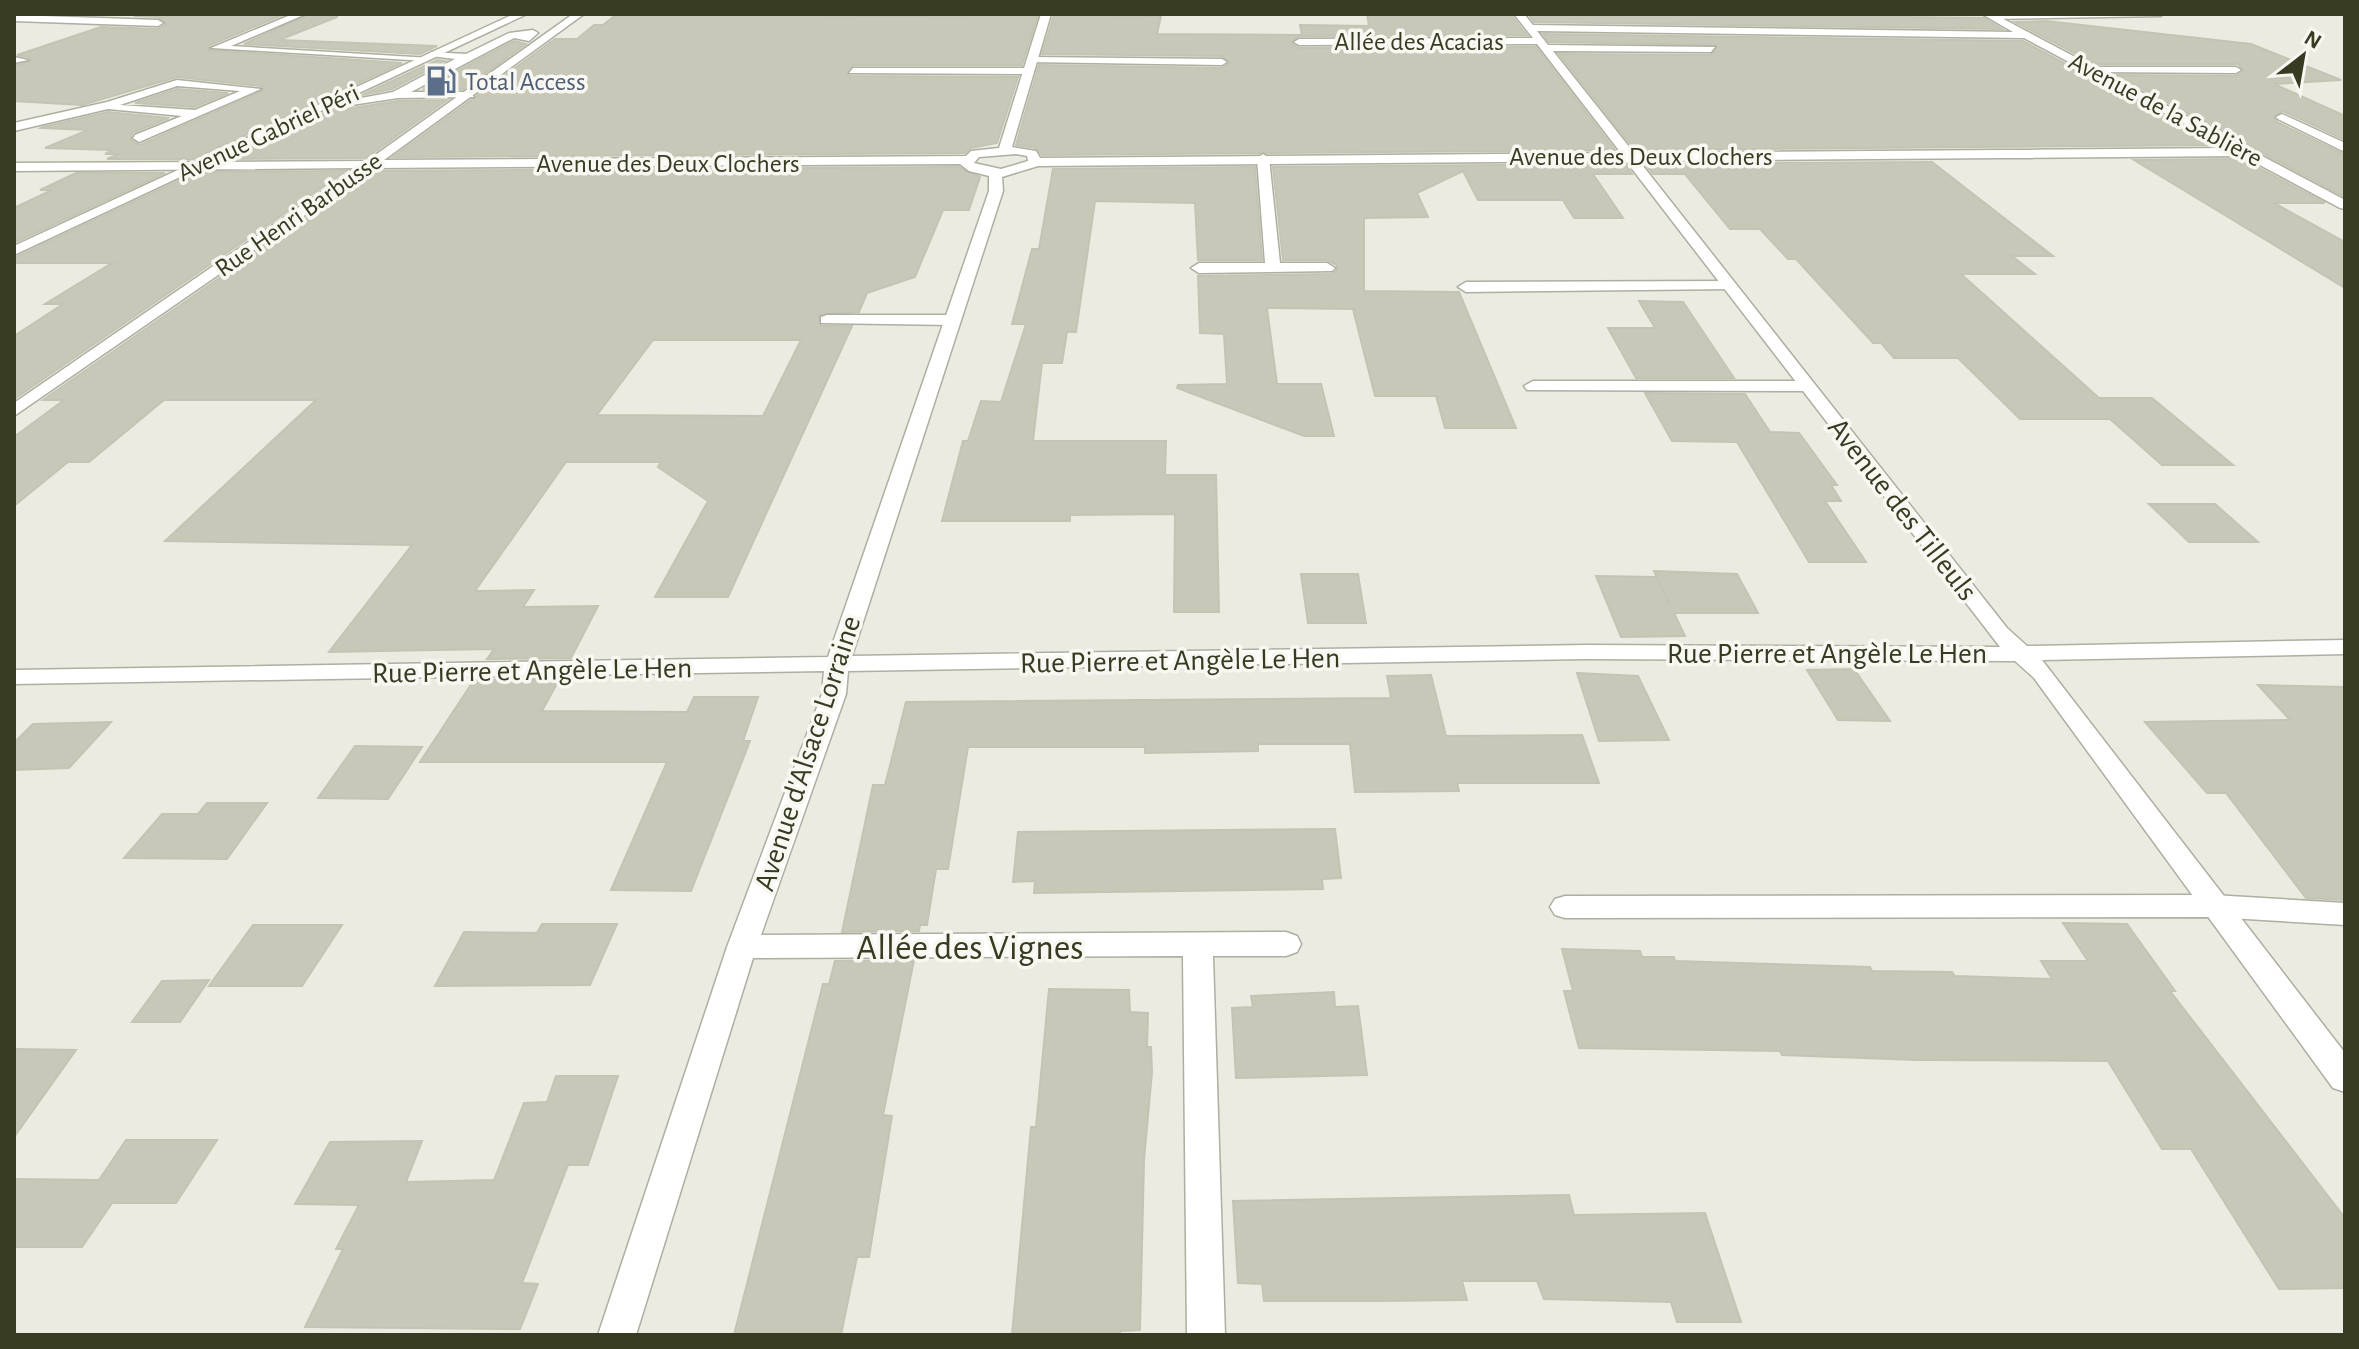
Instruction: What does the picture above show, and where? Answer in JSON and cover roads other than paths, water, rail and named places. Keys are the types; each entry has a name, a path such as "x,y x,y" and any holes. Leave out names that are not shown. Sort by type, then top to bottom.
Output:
{"street":[{"path":"301,14 216,48 467,57 509,50 525,53"},
{"name":"Avenue Gabriel Péri","path":"14,251 522,14"},
{"name":"Rue Henri Barbusse","path":"14,411 470,95 579,14"},
{"path":"1005,149 1046,14"},
{"name":"Avenue des Tilleuls","path":"1519,14 1999,633 2042,673 2213,906 2345,1078"},
{"path":"1990,15 2156,16"},
{"name":"Avenue de la Sablière","path":"1990,15 2338,198 2345,205"},
{"path":"14,18 158,23"},
{"path":"1530,28 1773,29 2028,35"},
{"path":"396,95 512,35 533,33 525,39"},
{"name":"Allée des Acacias","path":"1299,42 1711,49"},
{"path":"853,71 1222,62"},
{"path":"2094,70 2236,70"},
{"path":"14,127 100,108 177,83 255,89 139,138"},
{"path":"325,106 396,95 470,95"},
{"path":"100,108 198,113"},
{"path":"2282,117 2345,148"},
{"path":"1005,149 1032,154 1035,162 1025,168 995,172 970,167 966,160 975,154 1005,149"},
{"name":"Avenue des Deux Clochers","path":"1035,162 2248,152"},
{"path":"1263,158 1273,267"},
{"name":"Avenue des Deux Clochers","path":"197,165 966,160"},
{"path":"14,167 197,165"},
{"name":"Avenue d'Alsace Lorraine","path":"617,1335 742,947 834,694 837,666 996,191 995,172"},
{"path":"1199,268 1327,268"},
{"path":"1466,287 1728,286"},
{"path":"827,320 951,320"},
{"path":"1533,386 1807,386"},
{"name":"Rue Pierre et Angèle Le Hen","path":"14,677 1586,652 2020,654 2345,647"},
{"path":"1565,907 2213,906 2345,914"},
{"path":"1198,944 1206,1335"},
{"name":"Allée des Vignes","path":"742,947 1286,944"}],"place":[{"name":"Total Access","path":"441,81"}]}
